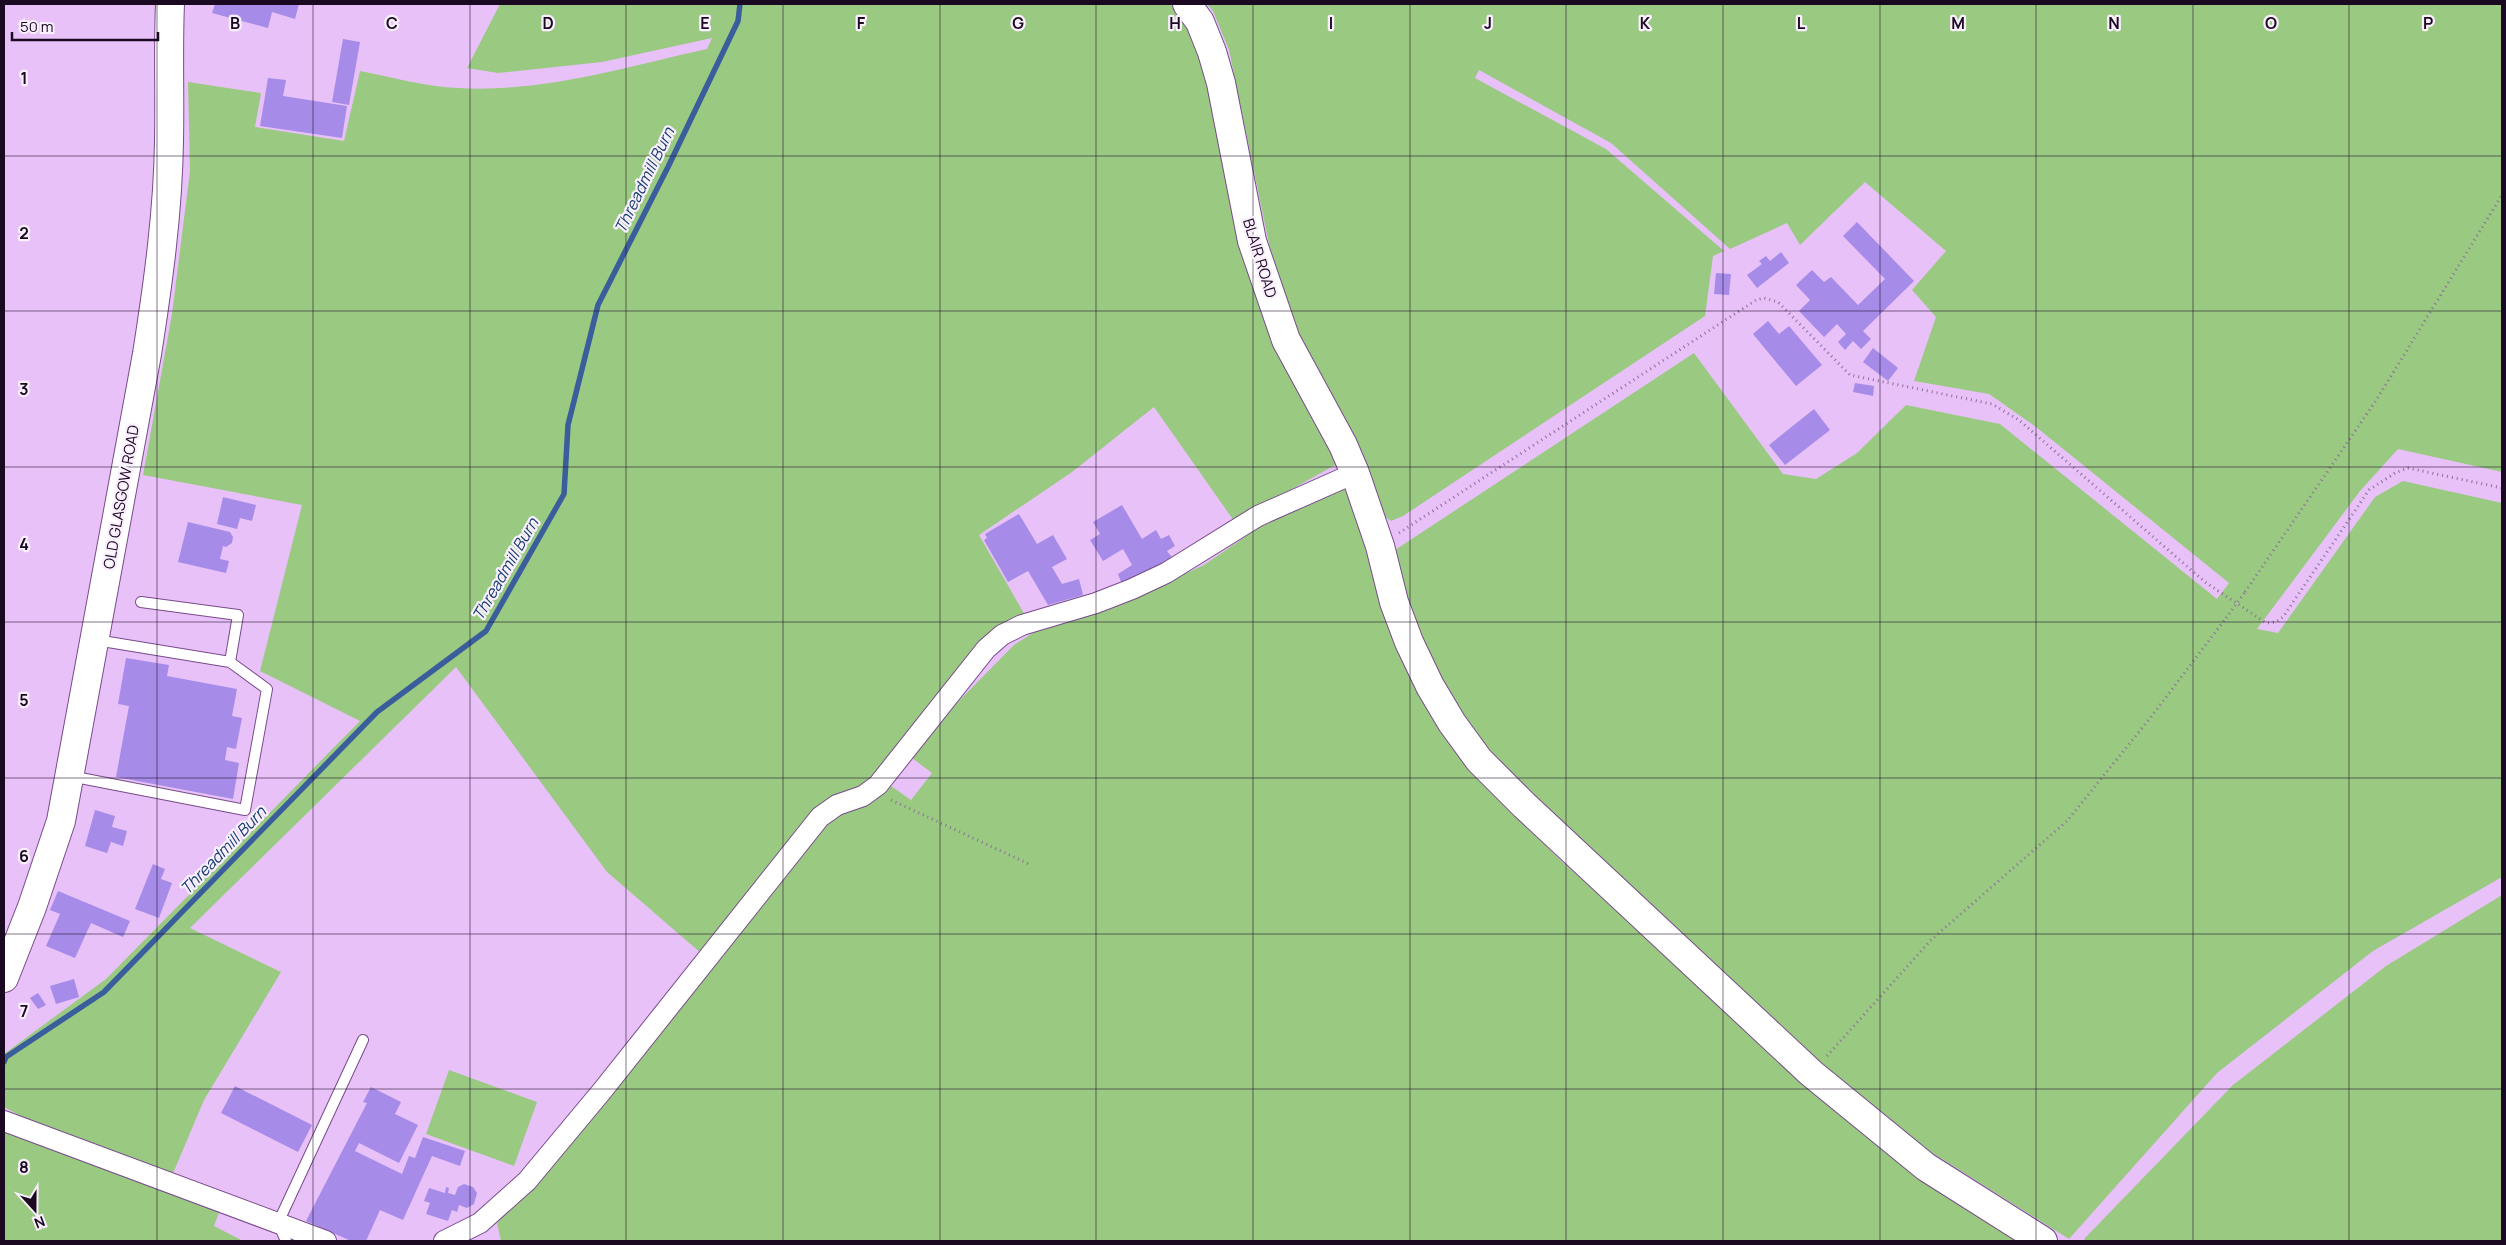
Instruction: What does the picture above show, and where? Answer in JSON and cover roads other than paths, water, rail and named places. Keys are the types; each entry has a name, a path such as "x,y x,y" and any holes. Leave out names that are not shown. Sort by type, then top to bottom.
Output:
{"street":[{"name":"OLD GLASGOW ROAD","path":"4,978 48,861 60,821 148,354 159,277 169,142 168,51 170,4"},
{"name":"BLAIR ROAD","path":"1187,4 1200,22 1221,83 1252,241 1286,340 1343,445 1356,473 1380,546 1394,602 1409,642 1430,686 1452,723 1479,760 1524,805 1816,1077 1926,1167 2044,1241"},
{"path":"444,1241 480,1223 527,1181 602,1091 820,817 837,805 863,796 878,785 986,650 1002,634 1022,625 1096,603 1132,589 1166,573 1258,516 1356,473"},
{"path":"4,1121 282,1232 326,1241"}],"lane":[{"path":"141,602 238,615 230,662"},
{"path":"69,776 245,810 268,689 230,662 95,640"},
{"path":"282,1232 363,1040"}],"waterway":[{"name":"Threadmill Burn","path":"4,1062 6,1057 104,992 377,712 486,631 564,494 568,425 598,305 668,167 738,21 740,4"}]}
